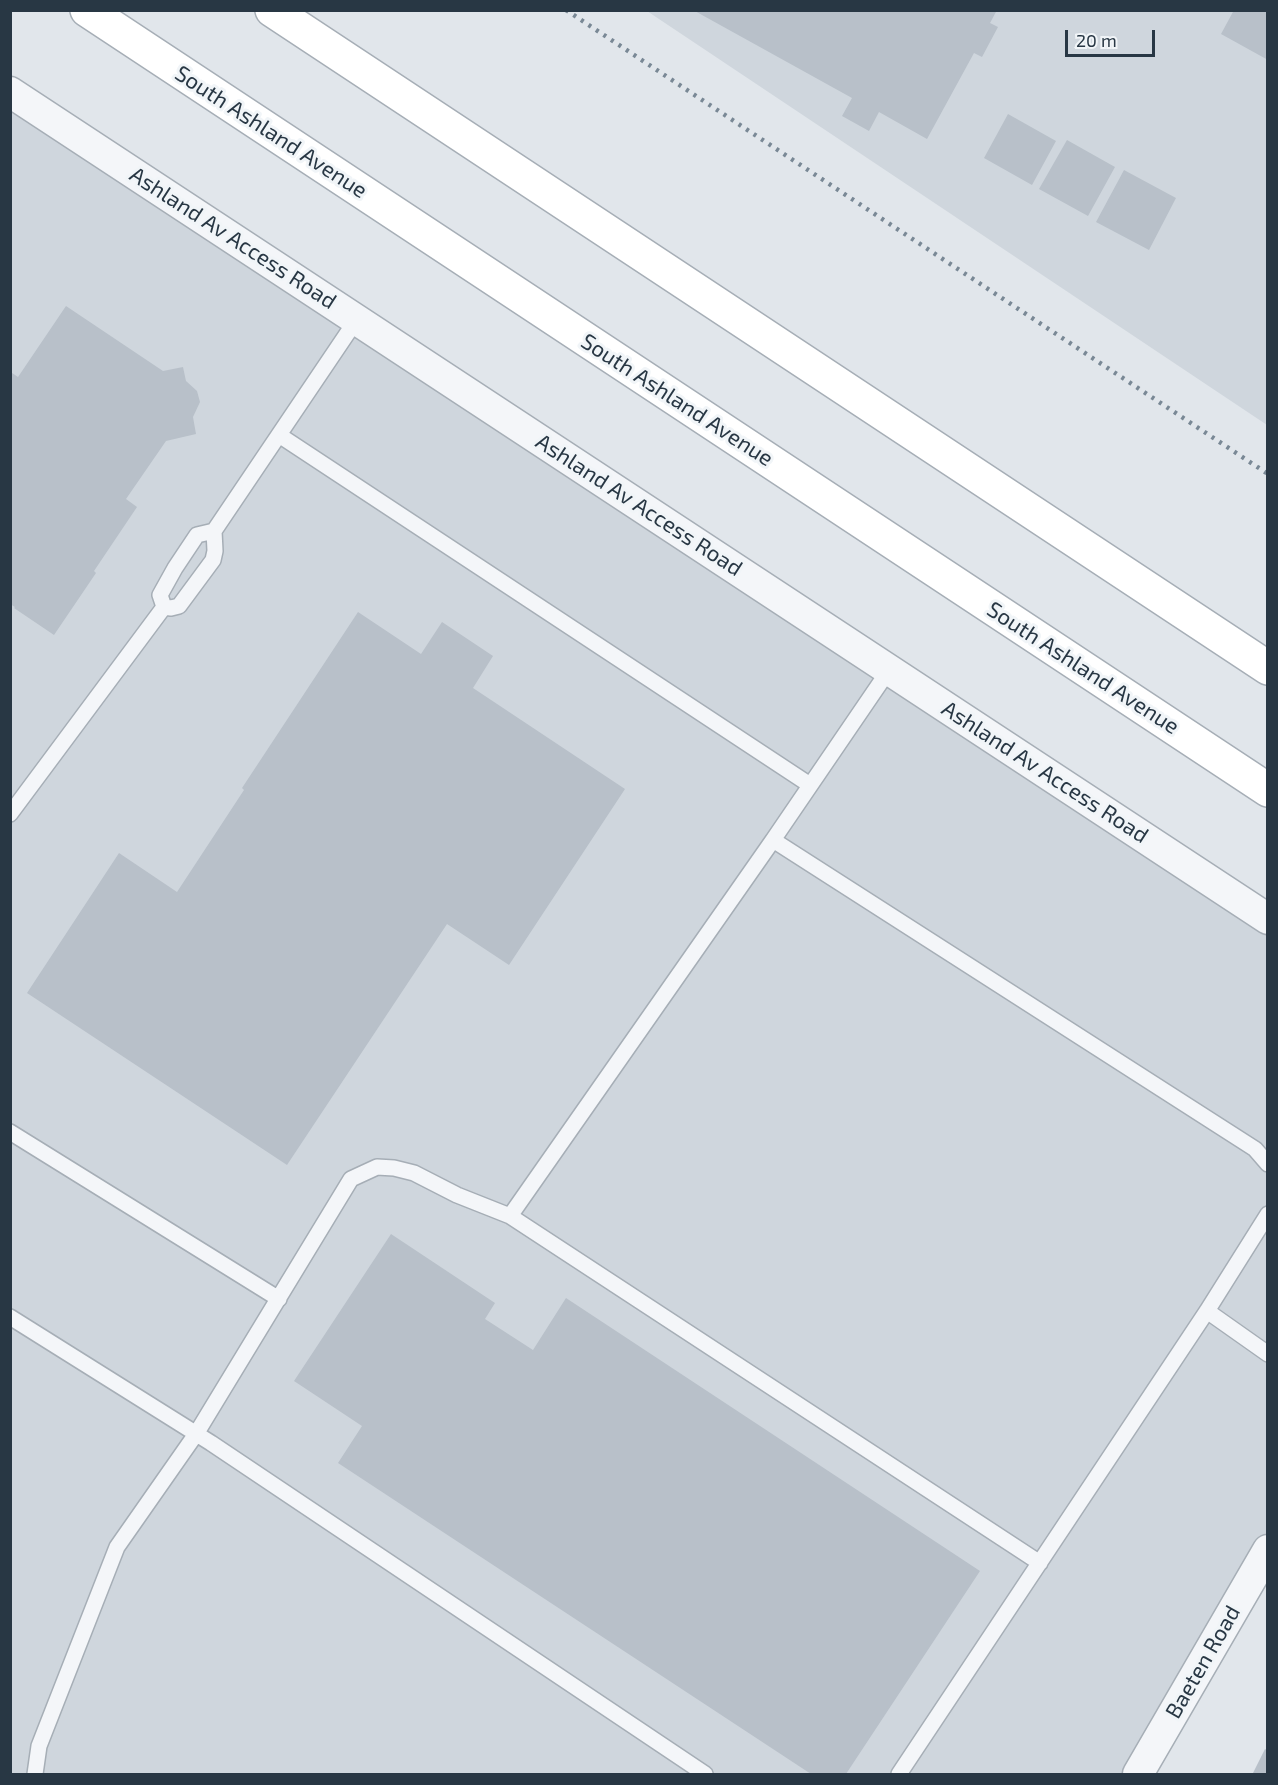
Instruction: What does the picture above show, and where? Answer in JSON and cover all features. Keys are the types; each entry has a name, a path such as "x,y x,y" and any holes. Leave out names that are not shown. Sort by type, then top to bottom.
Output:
{"main road":[{"name":"South Ashland Avenue","path":"87,10 1268,790"},
{"path":"272,10 1268,668"}],"street":[{"name":"Ashland Av Access Road","path":"10,92 1268,919"},
{"name":"Baeten Road","path":"1138,1774 1268,1550"}],"lane":[{"path":"164,607 179,606 213,560 214,531 357,319"},
{"path":"279,435 810,786"},
{"path":"164,607 160,595 175,568 197,535 214,531"},
{"path":"10,814 164,607"},
{"path":"510,1216 773,840 889,669"},
{"path":"773,840 1255,1149 1268,1164"},
{"path":"10,1132 279,1299"},
{"path":"35,1774 39,1746 117,1547 196,1434 351,1179 377,1167 414,1173 457,1195 510,1216 1040,1563"},
{"path":"899,1774 1207,1311 1268,1214"},
{"path":"1207,1311 1268,1354"},
{"path":"10,1317 196,1434 705,1774"}],"shaded area":[{"path":"647,11 1267,11 1267,425"},
{"path":"10,92 1267,919 1267,1550 1138,1774 11,1774"}],"building":[{"path":"693,10 997,10 990,23 998,27 982,57 974,53 927,139 879,112 869,131 842,116 852,98"},
{"path":"1234,10 1268,10 1268,60 1221,34"},
{"path":"1008,114 1056,141 1032,185 984,158"},
{"path":"1067,140 1115,167 1088,216 1039,189"},
{"path":"1124,170 1176,198 1149,250 1096,222"},
{"path":"66,306 163,371 183,367 186,381 197,391 200,402 193,417 196,434 166,441 126,499 137,507 54,635 10,604 10,374 18,377"},
{"path":"358,612 421,654 442,622 493,656 473,688 625,789 509,965 447,924 287,1165 27,993 119,853 177,892 244,790 242,788"},
{"path":"391,1234 495,1303 485,1319 533,1350 566,1298 980,1571 846,1774 811,1774 338,1463 362,1426 294,1381"},
{"path":"1265,1749 1268,1751 1268,1774 1253,1773"}],"railway":[{"path":"566,10 1268,474"}]}
